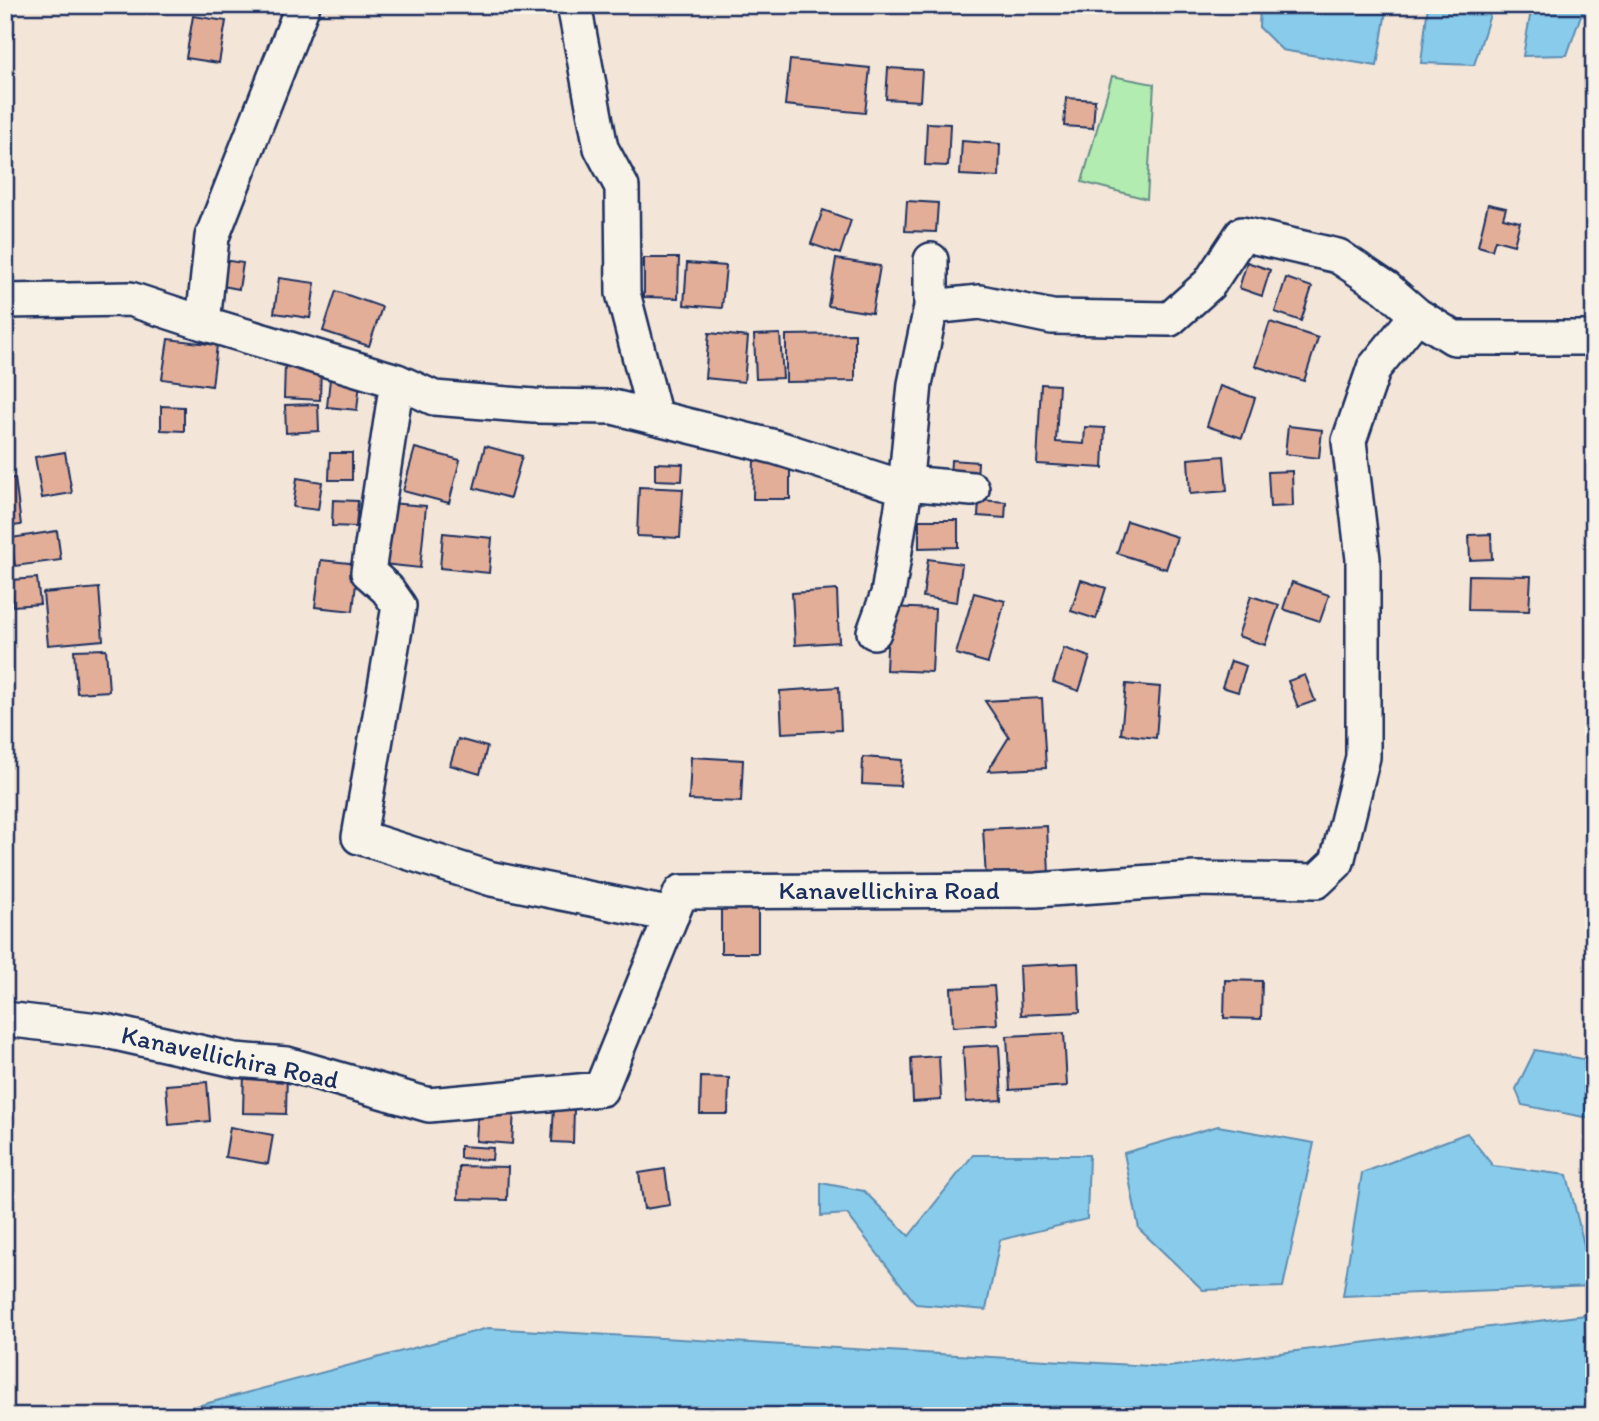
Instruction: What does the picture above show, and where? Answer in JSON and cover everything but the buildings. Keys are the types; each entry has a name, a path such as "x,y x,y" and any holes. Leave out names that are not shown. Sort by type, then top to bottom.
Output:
{"street":[{"path":"204,323 212,237 303,5"},
{"path":"574,5 601,148 622,187 623,293 654,417"},
{"path":"931,307 980,302 1052,317 1170,319 1209,285 1242,234 1338,256 1386,288 1417,315 1454,338 1594,338"},
{"path":"874,632 888,594 905,488 915,384 931,307 931,260"},
{"path":"5,301 130,299 397,381 434,398 534,407 613,407 775,447 905,488 918,484 972,489"},
{"name":"Kanavellichira Road","path":"5,1019 106,1031 235,1060 287,1063 429,1105 601,1090 681,892 1036,890 1195,879 1317,881 1337,862 1363,757 1363,559 1349,441 1374,368 1417,315"},
{"path":"397,381 368,572 387,589 399,606 359,837 492,879 672,915"}],"green space":[{"path":"1112,76 1154,84 1147,199 1082,182"}],"water":[{"path":"1260,5 1387,5 1377,66 1282,50 1259,27"},
{"path":"1428,5 1493,5 1474,65 1421,63"},
{"path":"1532,5 1594,5 1594,19 1581,15 1567,55 1523,56"},
{"path":"1535,1050 1594,1061 1594,1119 1522,1105 1516,1089"},
{"path":"1218,1126 1314,1143 1283,1287 1203,1290 1139,1229 1124,1153"},
{"path":"1467,1133 1493,1166 1567,1175 1594,1286 1343,1296 1362,1173"},
{"path":"973,1155 1089,1155 1087,1219 1000,1240 986,1310 916,1304 847,1214 821,1216 821,1183 864,1191 909,1236"},
{"path":"1594,1314 1594,1416 160,1416 488,1328 1167,1367"}]}
